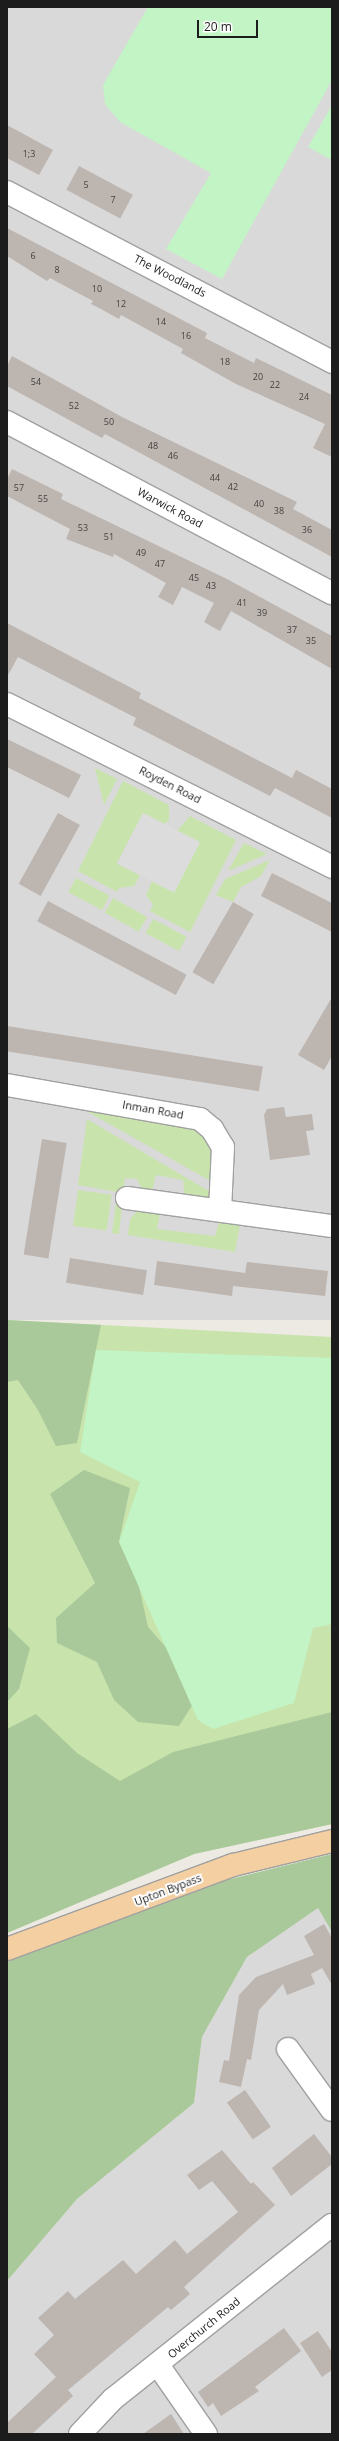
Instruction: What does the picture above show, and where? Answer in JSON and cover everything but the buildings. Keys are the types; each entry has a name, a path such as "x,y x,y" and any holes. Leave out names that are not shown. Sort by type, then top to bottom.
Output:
{"main road":[{"name":"Upton Bypass","path":"7,1949 232,1865 332,1841"}],"street":[{"name":"The Woodlands","path":"7,192 332,362"},
{"name":"Warwick Road","path":"7,422 332,593"},
{"name":"Royden Road","path":"7,704 332,867"},
{"name":"Inman Road","path":"7,1085 200,1119 212,1129 223,1147 220,1210"},
{"path":"128,1198 332,1226"},
{"path":"288,2049 332,2110"},
{"name":"Overchurch Road","path":"80,2434 113,2399 331,2229"},
{"path":"158,2365 206,2434"}],"shaded area":[{"path":"7,7 332,7 332,1320 7,1320"},
{"path":"143,813 200,842 174,893 117,864"},
{"path":"318,1908 332,1932 332,2434 7,2434 7,2281 77,2199 194,2103 202,2037 247,1957"}],"green space":[{"path":"148,7 332,7 332,80 222,279 166,249 211,173 120,122 105,104 103,85"},
{"path":"332,105 332,160 308,147"},
{"path":"95,768 117,779 104,805"},
{"path":"123,781 169,805 169,820 165,824 143,813 117,863 140,875 134,886 119,888 117,892 78,871"},
{"path":"190,816 236,840 190,932 150,911 153,905 146,895 152,881 174,892 200,842 177,831"},
{"path":"244,843 267,854 228,871"},
{"path":"270,860 261,876 241,887 233,902 216,895 225,879"},
{"path":"76,878 110,896 102,910 68,892"},
{"path":"113,898 147,917 139,932 105,913"},
{"path":"153,919 187,937 179,951 145,933"},
{"path":"89,1107 201,1128 218,1152 214,1183 88,1112"},
{"path":"87,1119 207,1190 214,1190 209,1199 185,1199 183,1180 156,1175 151,1195 144,1193 137,1179 125,1178 123,1193 78,1185"},
{"path":"78,1190 112,1195 107,1230 73,1226"},
{"path":"117,1196 123,1196 119,1234 112,1233"},
{"path":"139,1209 161,1209 157,1229 215,1236 220,1219 241,1220 235,1252 128,1235 130,1219"},
{"path":"7,1320 332,1337 332,1824 194,1854 7,1933"},
{"path":"7,1320 101,1325 77,1443 56,1446 38,1410 18,1380 7,1382"},
{"path":"96,1350 332,1358 332,1624 313,1628 294,1703 213,1729 198,1720 119,1542 140,1482 80,1452"},
{"path":"84,1470 130,1488 119,1542 136,1573 148,1627 178,1661 193,1704 179,1726 138,1722 114,1700 97,1662 57,1643 56,1618 95,1583 50,1494"},
{"path":"7,1626 30,1648 19,1689 7,1702"},
{"path":"332,1712 332,1824 194,1854 7,1933 7,1729 36,1714 77,1753 120,1781 173,1752"},
{"path":"332,1854 332,1932 318,1908 247,1957 202,2037 194,2103 77,2199 7,2281 7,1962 214,1883"}]}
